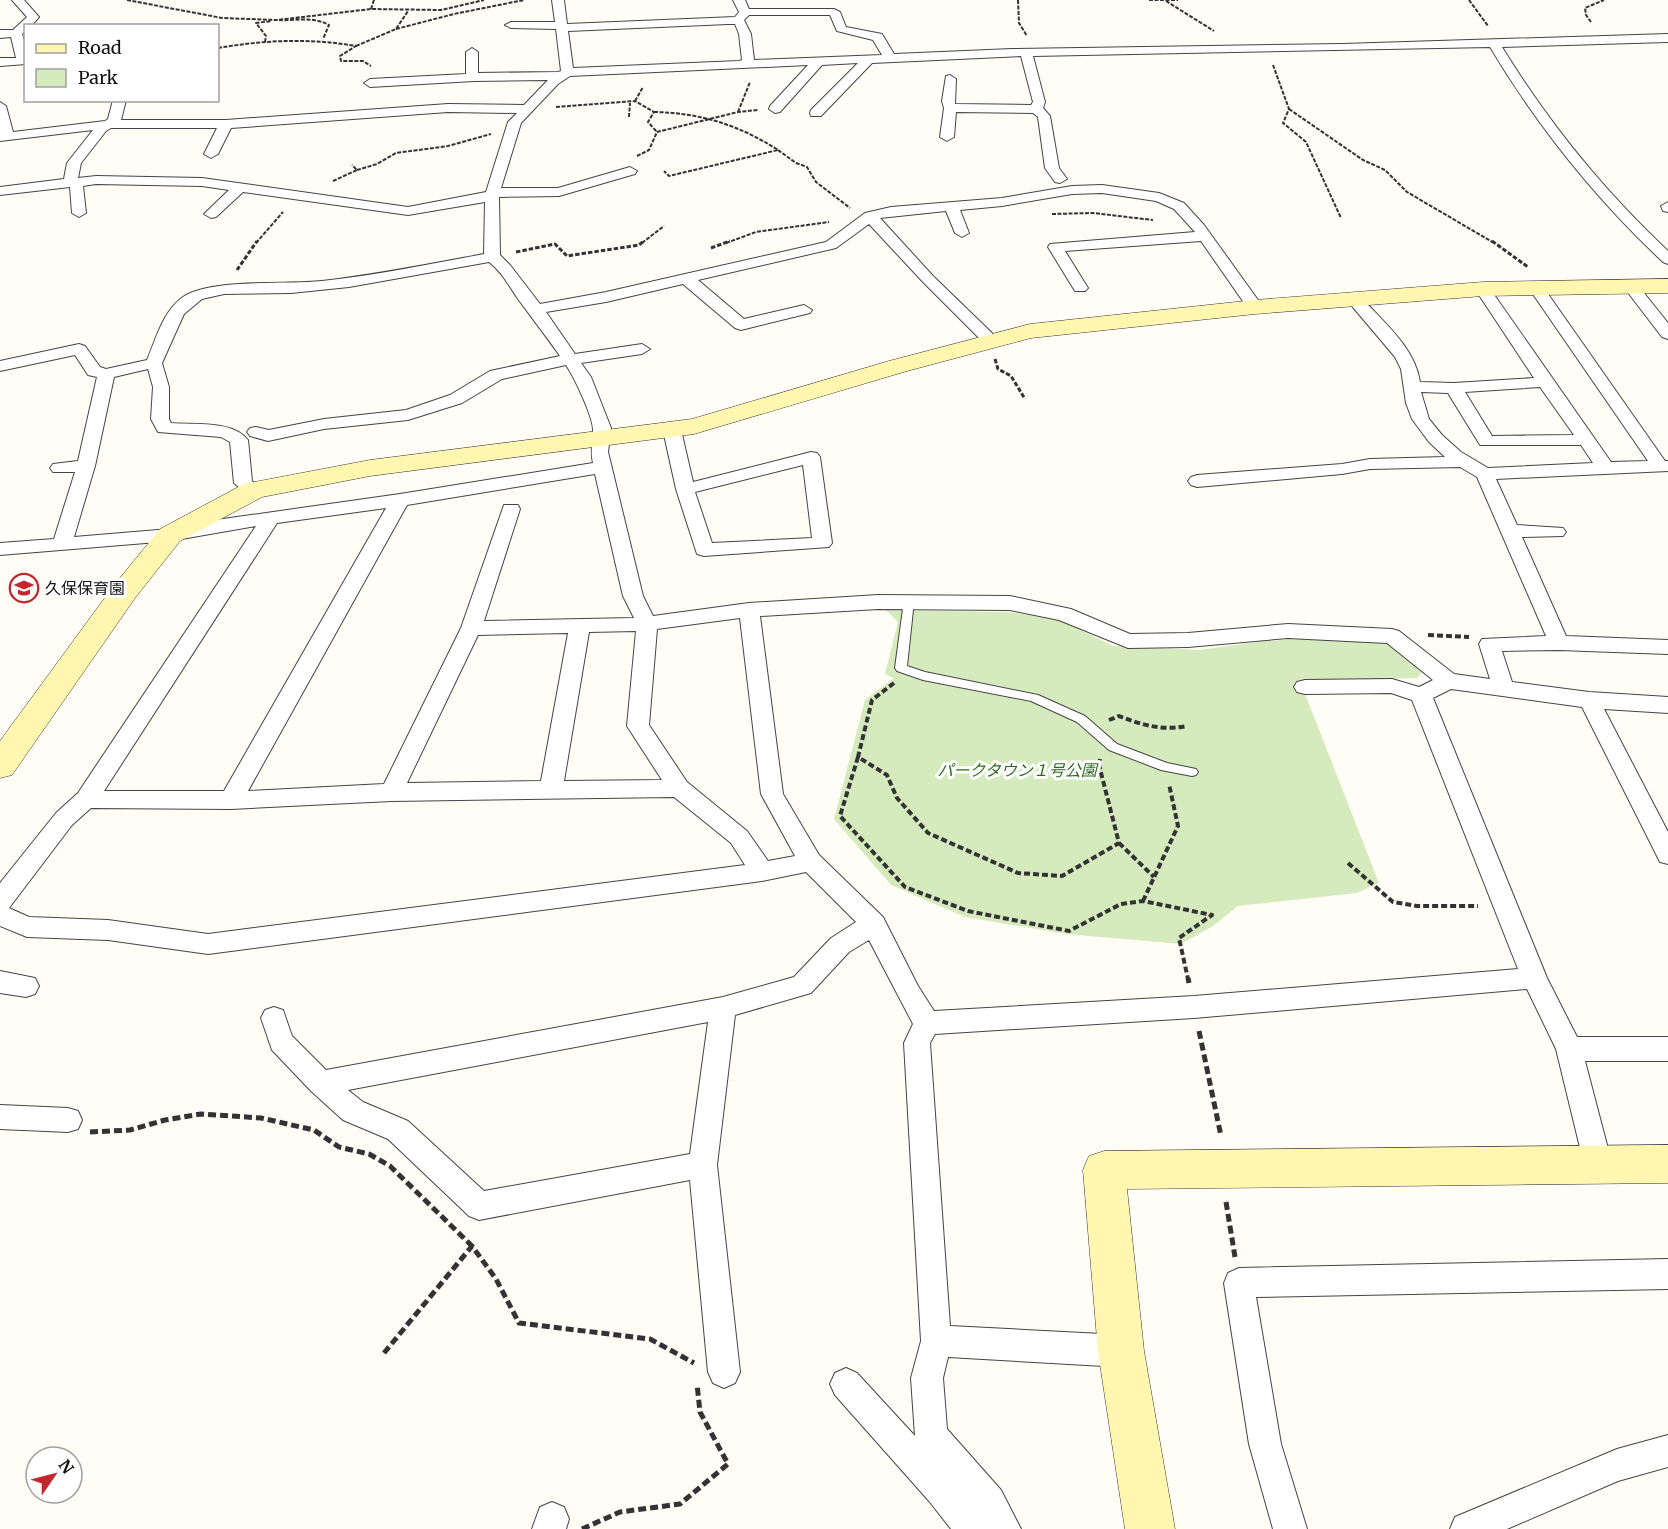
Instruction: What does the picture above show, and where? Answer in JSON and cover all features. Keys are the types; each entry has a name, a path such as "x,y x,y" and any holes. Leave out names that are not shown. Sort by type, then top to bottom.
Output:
{"street":[{"path":"5,0 22,18 20,20"},
{"path":"18,0 33,17 26,24"},
{"path":"558,0 565,71"},
{"path":"739,0 741,23 747,41 748,61 743,64"},
{"path":"511,25 565,28 834,12 841,29 878,38 889,57"},
{"path":"0,34 16,33 24,25"},
{"path":"0,62 24,62 16,33"},
{"path":"370,83 565,71 889,57 1668,38"},
{"path":"1494,44 1519,87 1576,163 1632,226 1668,259"},
{"path":"472,52 471,72 474,77"},
{"path":"1028,53 1026,59 1039,102 1036,109"},
{"path":"816,113 870,58"},
{"path":"775,109 819,61"},
{"path":"492,257 492,195 514,122 565,71"},
{"path":"947,137 950,80"},
{"path":"80,213 78,188 71,179 74,163 101,128 114,121 119,102"},
{"path":"0,106 3,136 110,124 226,124 448,108 528,109"},
{"path":"950,108 1036,109 1044,116 1052,168 1060,179"},
{"path":"211,154 226,124"},
{"path":"0,191 73,183 135,180 202,182 408,211 484,198 499,192 559,192 630,171"},
{"path":"211,214 241,186"},
{"path":"537,309 687,279 831,245 870,216 891,211 1002,202 1072,190 1102,189 1159,197 1179,206 1205,236 1255,308"},
{"path":"951,206 962,233"},
{"path":"870,216 983,342"},
{"path":"1080,288 1055,247 1205,236"},
{"path":"239,441 225,432 164,428 160,419 161,387 154,363 179,309 199,294 227,289 288,289 383,279 492,257 499,262 528,303 537,309 584,377 602,428 599,452 633,596 647,624 638,726 679,788 739,837 762,872"},
{"path":"687,279 741,325 804,310"},
{"path":"1631,286 1668,334"},
{"path":"0,766 125,591 170,535 254,490 370,468 672,430 983,342 1030,331 1255,308 1483,289 1668,286"},
{"path":"1544,287 1664,466"},
{"path":"1483,289 1606,468"},
{"path":"1354,299 1406,362 1414,387 1415,407 1426,427 1462,462 1485,474 1664,466"},
{"path":"0,366 79,349 94,371 106,374 154,363"},
{"path":"239,441 256,425 268,436 324,424 408,415 456,399 496,375 559,361 572,361 642,349"},
{"path":"62,544 86,466 106,374"},
{"path":"1414,387 1454,388 1545,382"},
{"path":"1454,388 1486,441 1586,440"},
{"path":"672,430 685,489 704,550 822,543 811,457 685,489"},
{"path":"239,441 243,483 254,490"},
{"path":"1197,481 1342,469 1370,464 1462,462"},
{"path":"59,468 86,466"},
{"path":"0,549 170,535 202,528 400,500 603,466"},
{"path":"1485,474 1559,643"},
{"path":"231,800 400,500"},
{"path":"392,792 471,628 511,509"},
{"path":"0,901 64,819 86,800 270,519"},
{"path":"1510,531 1556,532"},
{"path":"471,628 647,624 749,610 909,601 1021,605 1064,614 1128,641 1188,640 1288,631 1392,636 1448,681 1589,700 1668,705"},
{"path":"749,610 772,794 811,862 874,924 909,994 927,1023"},
{"path":"551,790 580,624"},
{"path":"1504,688 1489,644 1668,646"},
{"path":"1305,687 1392,686 1422,695 1448,681"},
{"path":"1422,695 1534,978 1569,1049 1598,1164"},
{"path":"1589,700 1668,855"},
{"path":"86,800 231,800 392,792 679,788"},
{"path":"0,915 27,927 108,930 208,944 762,872 811,862"},
{"path":"321,1083 723,1008 802,985 840,945 874,924"},
{"path":"927,1023 1194,1007 1534,978"},
{"path":"0,982 26,986"},
{"path":"723,1008 703,1165 724,1372"},
{"path":"274,1018 281,1042 321,1083 354,1111 398,1130 479,1206 703,1165"},
{"path":"927,1023 917,1043 936,1341 927,1378 931,1436 989,1502 1004,1529"},
{"path":"1569,1049 1668,1049"},
{"path":"0,1117 68,1120"},
{"path":"1150,1529 1121,1351 1104,1170 1668,1164"},
{"path":"1290,1529 1265,1444 1239,1283 1668,1274"},
{"path":"936,1341 1121,1351"},
{"path":"846,1384 941,1489 972,1529"},
{"path":"1467,1529 1617,1465 1668,1451"}],"lane":[{"path":"909,601 901,669 923,676 1034,698 1082,719 1113,747 1165,767 1192,772"}],"path":[{"path":"128,0 222,18 316,20 329,25 323,39"},
{"path":"370,9 374,0"},
{"path":"265,42 266,36 256,23 370,9 441,10 484,0"},
{"path":"393,80 363,61 341,61 340,56 356,46 396,29 454,14 524,0"},
{"path":"1018,0 1019,23 1034,50 1028,53"},
{"path":"1149,0 1167,2 1178,0"},
{"path":"1468,0 1500,40 1494,44"},
{"path":"1604,0 1585,8 1586,15 1604,40"},
{"path":"1167,2 1193,19 1256,49 1276,69 1289,110 1363,160 1385,170 1407,192 1426,205 1485,236 1544,287"},
{"path":"396,29 408,10"},
{"path":"219,48 265,42 323,39 356,46"},
{"path":"738,112 757,64"},
{"path":"528,109 635,101 654,112 714,117 764,140 796,163 807,167 816,182 825,187 840,203 858,213 870,216"},
{"path":"629,117 630,103"},
{"path":"634,157 648,150 657,132 738,112 775,109"},
{"path":"1289,110 1283,123 1306,142 1341,218"},
{"path":"654,112 648,122 657,132"},
{"path":"227,289 250,249 294,199 305,198 308,193 357,170 377,164 396,153 448,146 488,134 511,133"},
{"path":"664,171 669,176 778,150"},
{"path":"352,165 357,170"},
{"path":"1002,202 1047,214 1093,213 1143,219 1192,220"},
{"path":"711,248 756,232 870,216"},
{"path":"492,257 542,245 555,244 567,256 639,245 664,226"},
{"path":"983,342 998,369 1011,376 1025,399"},
{"path":"1392,636 1476,637 1489,644"},
{"path":"909,671 872,700 840,816 905,887 968,911 1069,931 1121,904 1143,901 1212,915 1179,938 1228,1168 1225,1196 1239,1283"},
{"path":"1092,728 1119,716 1146,728 1171,730 1187,726"},
{"path":"1107,741 1098,765 1119,843 1154,877"},
{"path":"858,757 887,775 897,798 928,833 1018,873 1062,876 1119,843"},
{"path":"1143,901 1178,826 1165,767"},
{"path":"1348,862 1393,902 1417,906 1506,906"},
{"path":"68,1120 73,1130 98,1133 130,1130 165,1120 201,1114 261,1118 314,1130 339,1147 369,1154 390,1166 472,1246 496,1279 519,1323 650,1339 695,1364 700,1412 728,1464 680,1504 620,1512 561,1526"},
{"path":"384,1353 472,1246"}],"green space":[{"name":"パークタウン１号公園","path":"886,610 1009,612 1060,620 1113,646 1199,650 1264,641 1301,639 1388,642 1425,668 1417,678 1300,681 1379,883 1357,893 1238,906 1213,926 1181,944 1066,934 965,917 891,885 834,819 865,700 894,678 885,674 898,622"}],"place":[{"name":"久保保育園","path":"24,588"}]}
